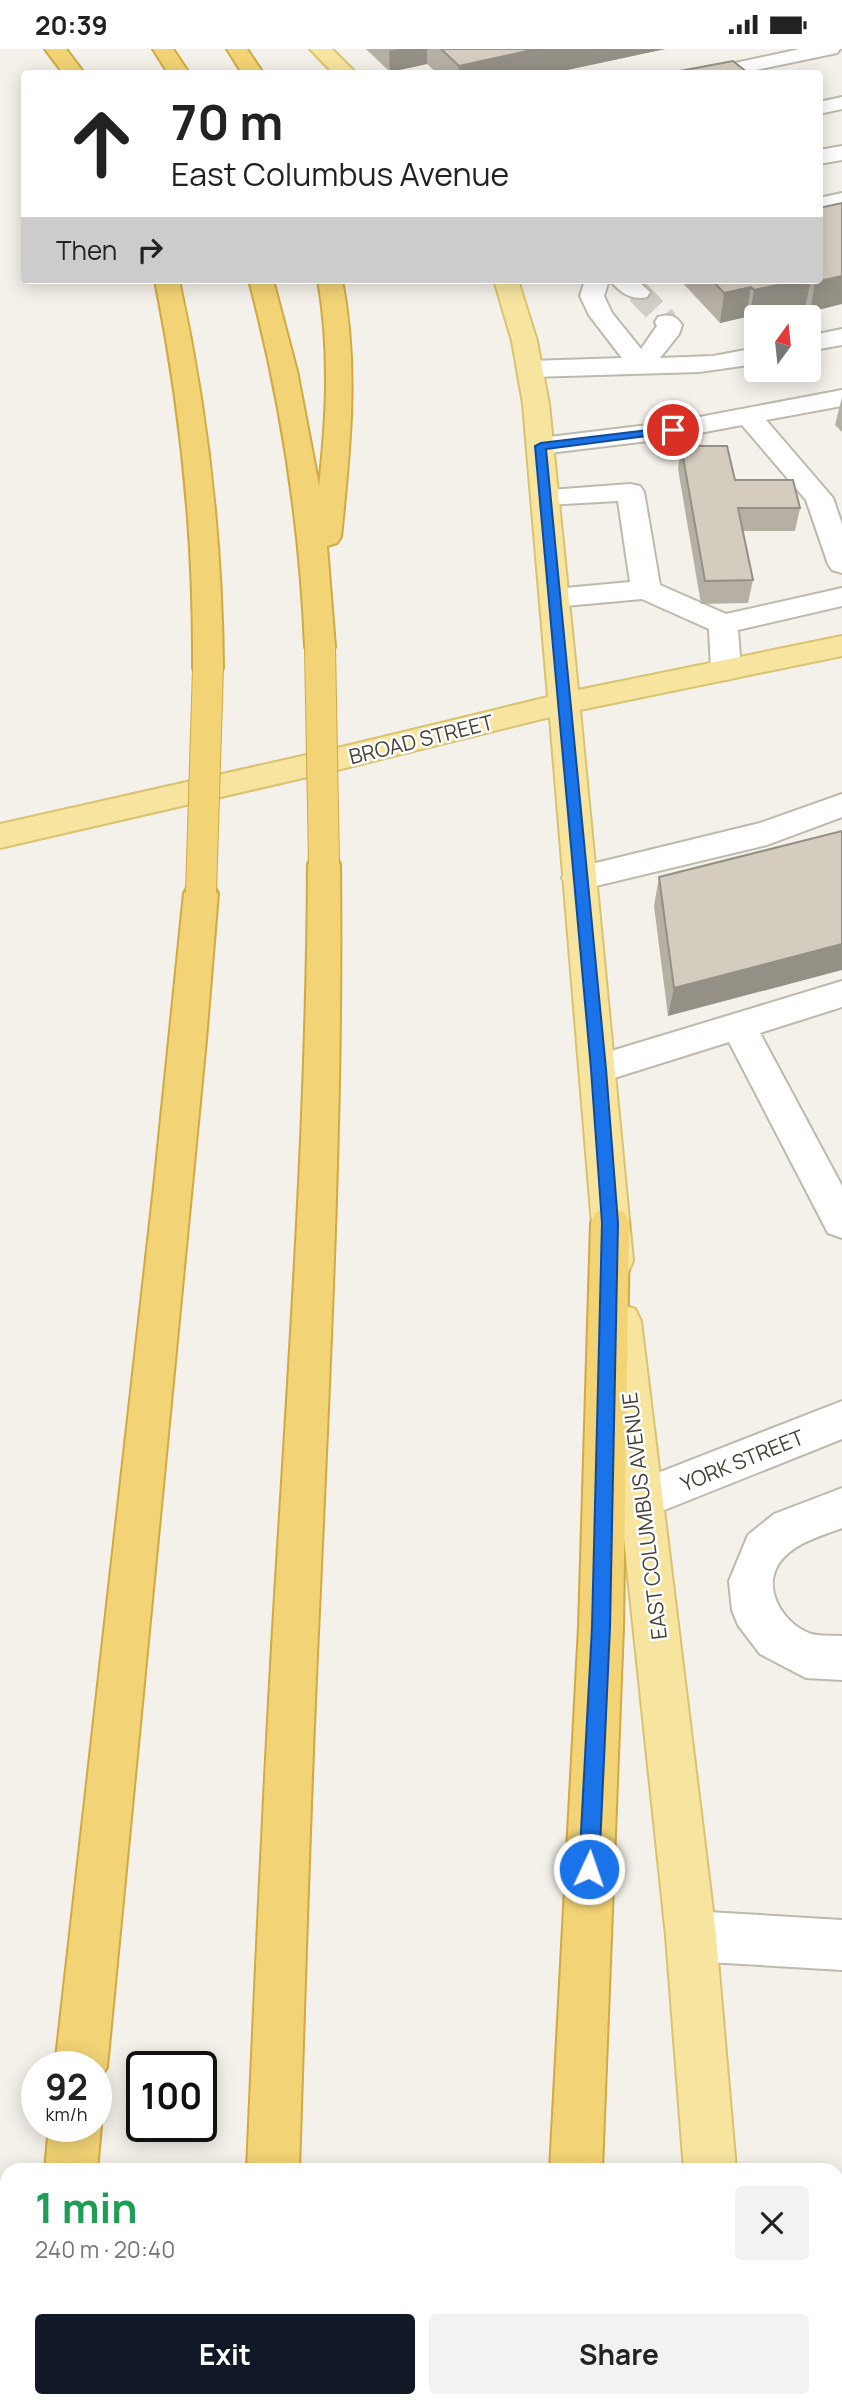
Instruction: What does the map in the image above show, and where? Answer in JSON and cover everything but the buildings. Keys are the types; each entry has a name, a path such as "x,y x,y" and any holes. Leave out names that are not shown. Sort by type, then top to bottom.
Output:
{"highway":[{"path":"55,49 71,70"},
{"path":"80,49 91,70"},
{"path":"163,49 176,70"},
{"path":"237,49 250,70"},
{"path":"83,2051 110,1772 182,1119 201,893 208,668 205,528 196,434 183,351 168,284"},
{"path":"262,284 294,414 309,505 319,609 324,865 317,1194 291,1720 273,2163"},
{"path":"319,609 341,393 339,342 331,284"},
{"path":"576,2163 601,1627 610,1223"},
{"path":"72,2163 74,2142"}],"main road":[{"path":"320,49 342,70"},
{"name":"EAST COLUMBUS AVENUE","path":"507,284 521,324 541,446 610,1223 691,1936 709,2163"},
{"name":"BROAD STREET","path":"0,836 351,756 565,703 842,646"}],"street":[{"path":"728,70 830,49"},
{"path":"806,70 842,62"},
{"path":"823,107 842,103"},
{"path":"823,156 842,153"},
{"path":"823,204 842,200"},
{"path":"596,284 592,296 601,316 641,365"},
{"path":"641,365 667,334 670,325 667,322"},
{"path":"821,341 842,337"},
{"path":"530,369 641,365 679,367 744,359"},
{"path":"541,446 673,430 842,398"},
{"path":"748,417 819,498 842,564"},
{"path":"545,497 631,492 646,590"},
{"path":"554,598 646,590 723,624 842,597"},
{"path":"723,624 726,670"},
{"path":"579,878 767,833 842,805"},
{"path":"598,1069 842,994"},
{"path":"738,1025 842,1222"},
{"name":"YORK STREET","path":"642,1499 842,1420"},
{"path":"842,1508 789,1528 763,1549 751,1581 754,1610 776,1639 806,1656 842,1658"},
{"path":"691,1936 842,1945"}],"tunnel":[{"path":"638,292 667,322"}],"route":[{"path":"589,1869 601,1627 610,1223 541,446 673,430"}]}
